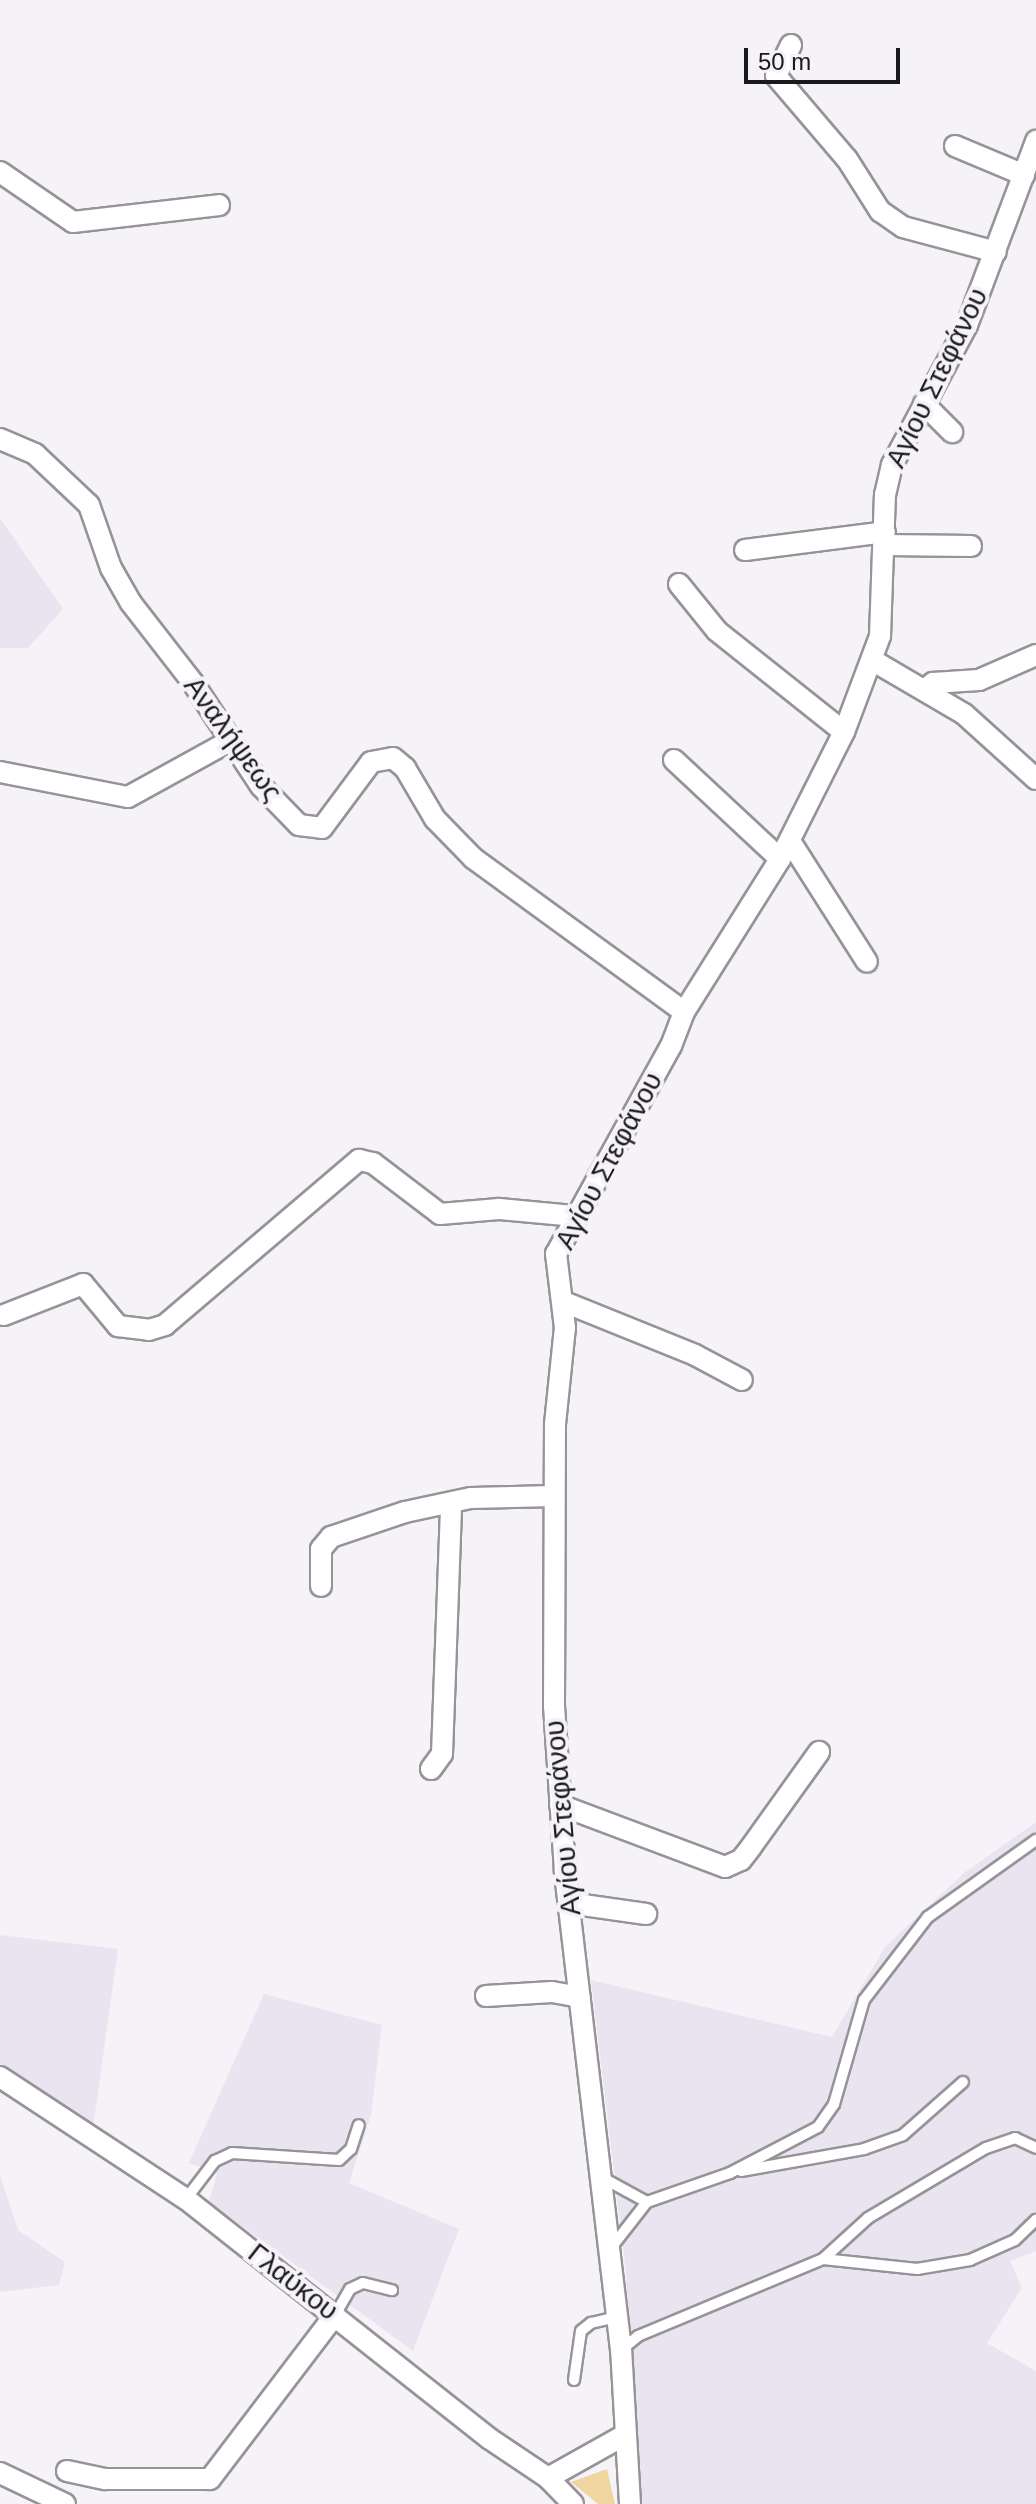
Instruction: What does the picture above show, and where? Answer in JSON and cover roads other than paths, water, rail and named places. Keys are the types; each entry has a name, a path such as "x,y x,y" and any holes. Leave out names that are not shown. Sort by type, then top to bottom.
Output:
{"street":[{"path":"791,45 776,76 847,159 880,211 903,227 996,252"},
{"name":"Αγίου Στεφάνου","path":"630,2504 621,2350 560,1805 552,1664 554,1496 564,1302 556,1254 574,1216 671,1046 684,1012 790,841 844,732 872,660 882,624 889,474 967,325 1036,141"},
{"path":"955,146 1024,175"},
{"path":"0,172 73,222 219,205"},
{"path":"924,404 952,432"},
{"name":"Αναλήψεως","path":"0,439 35,454 89,505 111,568 131,603 193,683 228,742 269,796 299,825 313,830 328,822 371,762 384,757 398,761 435,819 473,858 684,1012"},
{"path":"745,550 884,538 971,546"},
{"path":"679,584 717,631 844,732"},
{"path":"927,688 933,683 979,680 1036,655"},
{"path":"872,660 927,688 996,740 1036,779"},
{"path":"0,772 128,797 228,742"},
{"path":"674,760 780,859"},
{"path":"790,841 867,962"},
{"path":"4,1315 83,1284 118,1326 140,1330 165,1325 359,1160 373,1163 440,1214 499,1209 574,1216"},
{"path":"564,1302 695,1355 742,1380"},
{"path":"321,1586 321,1549 331,1537 405,1512 471,1498 554,1496"},
{"path":"431,1769 442,1754 451,1504"},
{"path":"560,1805 725,1867 746,1854 819,1752"},
{"path":"569,1903 646,1914"},
{"path":"486,1996 552,1992 580,1997"},
{"name":"Γλαύκου","path":"0,2077 186,2199 548,2478 571,2503"},
{"path":"67,2471 105,2479 210,2479 335,2315"},
{"path":"548,2478 625,2435"},
{"path":"0,2473 65,2504"}],"lane":[{"path":"610,2250 647,2202 730,2173 818,2127 834,2104 864,2000 928,1917 1036,1840"},
{"path":"730,2173 864,2149 903,2135 963,2082"},
{"path":"186,2199 215,2161 232,2153 339,2160 351,2149 359,2125"},
{"path":"621,2350 638,2336 823,2259 868,2218 986,2148 1015,2138 1036,2148"},
{"path":"601,2177 647,2202"},
{"path":"823,2259 917,2269 970,2260 1015,2240 1036,2220"},
{"path":"335,2315 350,2289 363,2283 392,2290"},
{"path":"574,2380 581,2331 591,2323 617,2317"}]}
